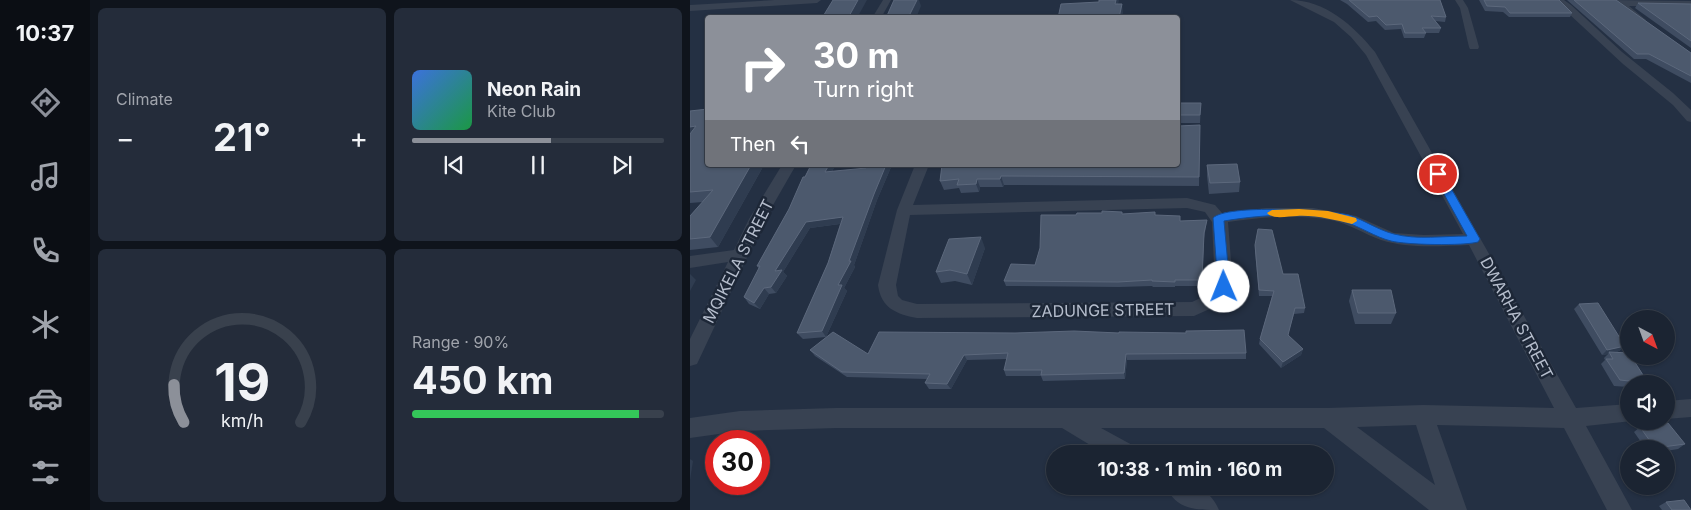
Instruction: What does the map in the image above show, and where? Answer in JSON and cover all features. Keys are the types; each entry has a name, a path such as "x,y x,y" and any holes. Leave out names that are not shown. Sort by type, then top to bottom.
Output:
{"street":[{"path":"690,8 818,0"},
{"path":"878,15 887,0"},
{"name":"DWARHA STREET","path":"1294,0 1334,17 1349,28 1362,42 1375,62 1474,239 1620,510"},
{"path":"1459,0 1464,8 1474,47"},
{"path":"1558,0 1586,21 1606,44 1648,80 1681,105 1691,118"},
{"path":"1618,2 1691,4"},
{"path":"1618,2 1650,25"},
{"name":"MQIKELA STREET","path":"690,358 757,219 788,167"},
{"name":"ZADUNGE STREET","path":"921,167 904,210 887,285 888,296 893,303 902,309 917,311 1194,309 1217,298 1224,287 1219,218"},
{"path":"904,210 1187,203 1210,208 1219,218 1299,212 1347,218 1392,238 1410,240 1474,239"},
{"path":"690,262 740,255"},
{"path":"1675,409 1691,408"},
{"path":"690,428 740,421 826,418 1328,418 1423,415 1571,418 1620,414"},
{"path":"1423,415 1455,510"},
{"path":"1062,417 1110,445"},
{"path":"1328,418 1397,469 1448,510"},
{"path":"1188,495 1207,510"}],"building":[{"path":"833,0 858,0 850,15 824,15"},
{"path":"894,0 917,0 910,15 887,15"},
{"path":"1099,0 1116,0 1115,4 1122,4 1120,15 1059,15 1061,4 1099,2"},
{"path":"1349,0 1440,0 1446,17 1431,16 1441,28 1422,28 1426,33 1405,33 1402,24 1386,25 1377,16 1369,17"},
{"path":"1484,0 1559,0 1572,13 1510,13 1505,7 1487,6"},
{"path":"1574,0 1616,0 1691,53 1691,76 1649,54 1637,54"},
{"path":"1638,3 1691,4 1691,41"},
{"path":"1180,103 1201,103 1200,115 1180,115"},
{"path":"705,109 705,167 750,167 710,237 690,239 690,216 713,190 690,192 690,134 696,126 690,127 690,111"},
{"path":"1200,125 1199,177 1001,176 1000,179 977,179 976,184 957,185 959,179 940,181 942,167 1180,167 1180,126"},
{"path":"1237,164 1240,182 1210,183 1207,165"},
{"path":"810,167 828,167 825,172 867,167 885,167 849,261 851,261 838,285 842,285 822,331 797,333 828,263 843,217 806,222 775,271 782,270 771,287 764,288 754,303 744,297 760,266 757,266 789,209 803,177 805,177"},
{"path":"1102,211 1122,212 1122,214 1155,212 1155,215 1180,216 1180,221 1207,220 1204,233 1202,280 1175,280 1175,282 1152,280 1118,282 1004,281 1011,264 1035,265 1040,248 1041,215 1076,215 1077,213 1102,213"},
{"path":"1258,229 1272,230 1283,274 1298,274 1305,308 1295,308 1288,335 1303,349 1283,362 1260,339 1274,291 1259,290 1255,245"},
{"path":"981,237 967,274 950,270 936,272 949,239"},
{"path":"1352,290 1391,290 1396,313 1358,313"},
{"path":"1598,303 1620,338 1620,347 1607,350 1579,304"},
{"path":"1244,330 1246,353 1126,354 1124,373 1041,375 1042,370 1004,370 1008,353 964,355 947,384 925,383 930,374 842,372 810,350 833,332 868,354 879,332 1015,333 1074,331 1186,333 1186,331"},
{"path":"1609,352 1620,353 1620,365 1637,365 1643,375 1620,375 1620,380 1606,359 1613,359"},
{"path":"1642,430 1674,430 1685,444 1675,445 1675,440 1649,440"},
{"path":"1684,500 1691,510 1672,510 1666,502"}],"slow traffic":[{"path":"1272,213 1299,212 1347,218 1352,221"}],"route":[{"path":"1224,287 1219,218 1299,212 1347,218 1392,238 1410,240 1474,239 1438,174"}]}
